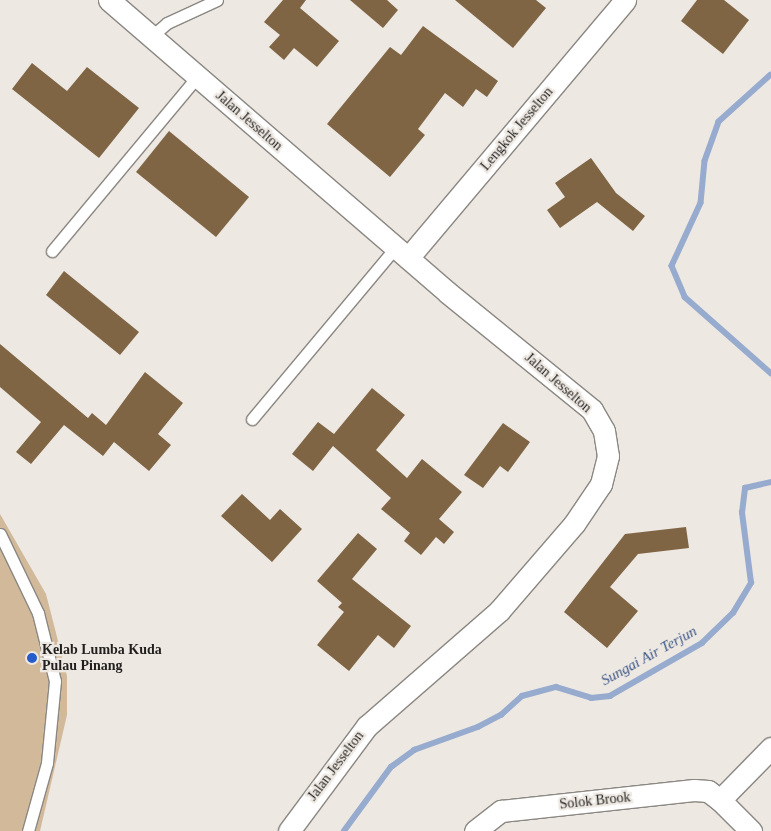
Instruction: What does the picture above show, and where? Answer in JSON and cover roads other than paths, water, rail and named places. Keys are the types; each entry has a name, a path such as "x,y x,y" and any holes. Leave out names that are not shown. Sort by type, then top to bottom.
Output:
{"street":[{"name":"Jalan Jesselton","path":"109,0 401,253 592,410 604,431 608,456 601,484 574,524 499,611 367,726 290,831"},
{"name":"Lengkok Jesselton","path":"401,253 625,0"},
{"path":"720,800 771,748"},
{"name":"Solok Brook","path":"475,831 502,811 694,790 708,791 720,800 751,831"}],"lane":[{"path":"151,37 167,23 217,0"},
{"path":"52,251 196,77"},
{"path":"252,419 401,253"},
{"path":"0,534 38,614 55,681 47,763 28,831"}],"waterway":[{"name":"Sungai Air Terjun","path":"771,75 719,122 705,161 701,203 672,266 685,297 771,373"},
{"name":"Sungai Air Terjun","path":"344,831 391,767 414,750 478,727 501,715 522,696 556,687 591,698 610,696 702,643 733,613 751,583 742,513 745,488 771,482"}],"place":[{"name":"Kelab Lumba Kuda Pulau Pinang","path":"32,658"}]}
